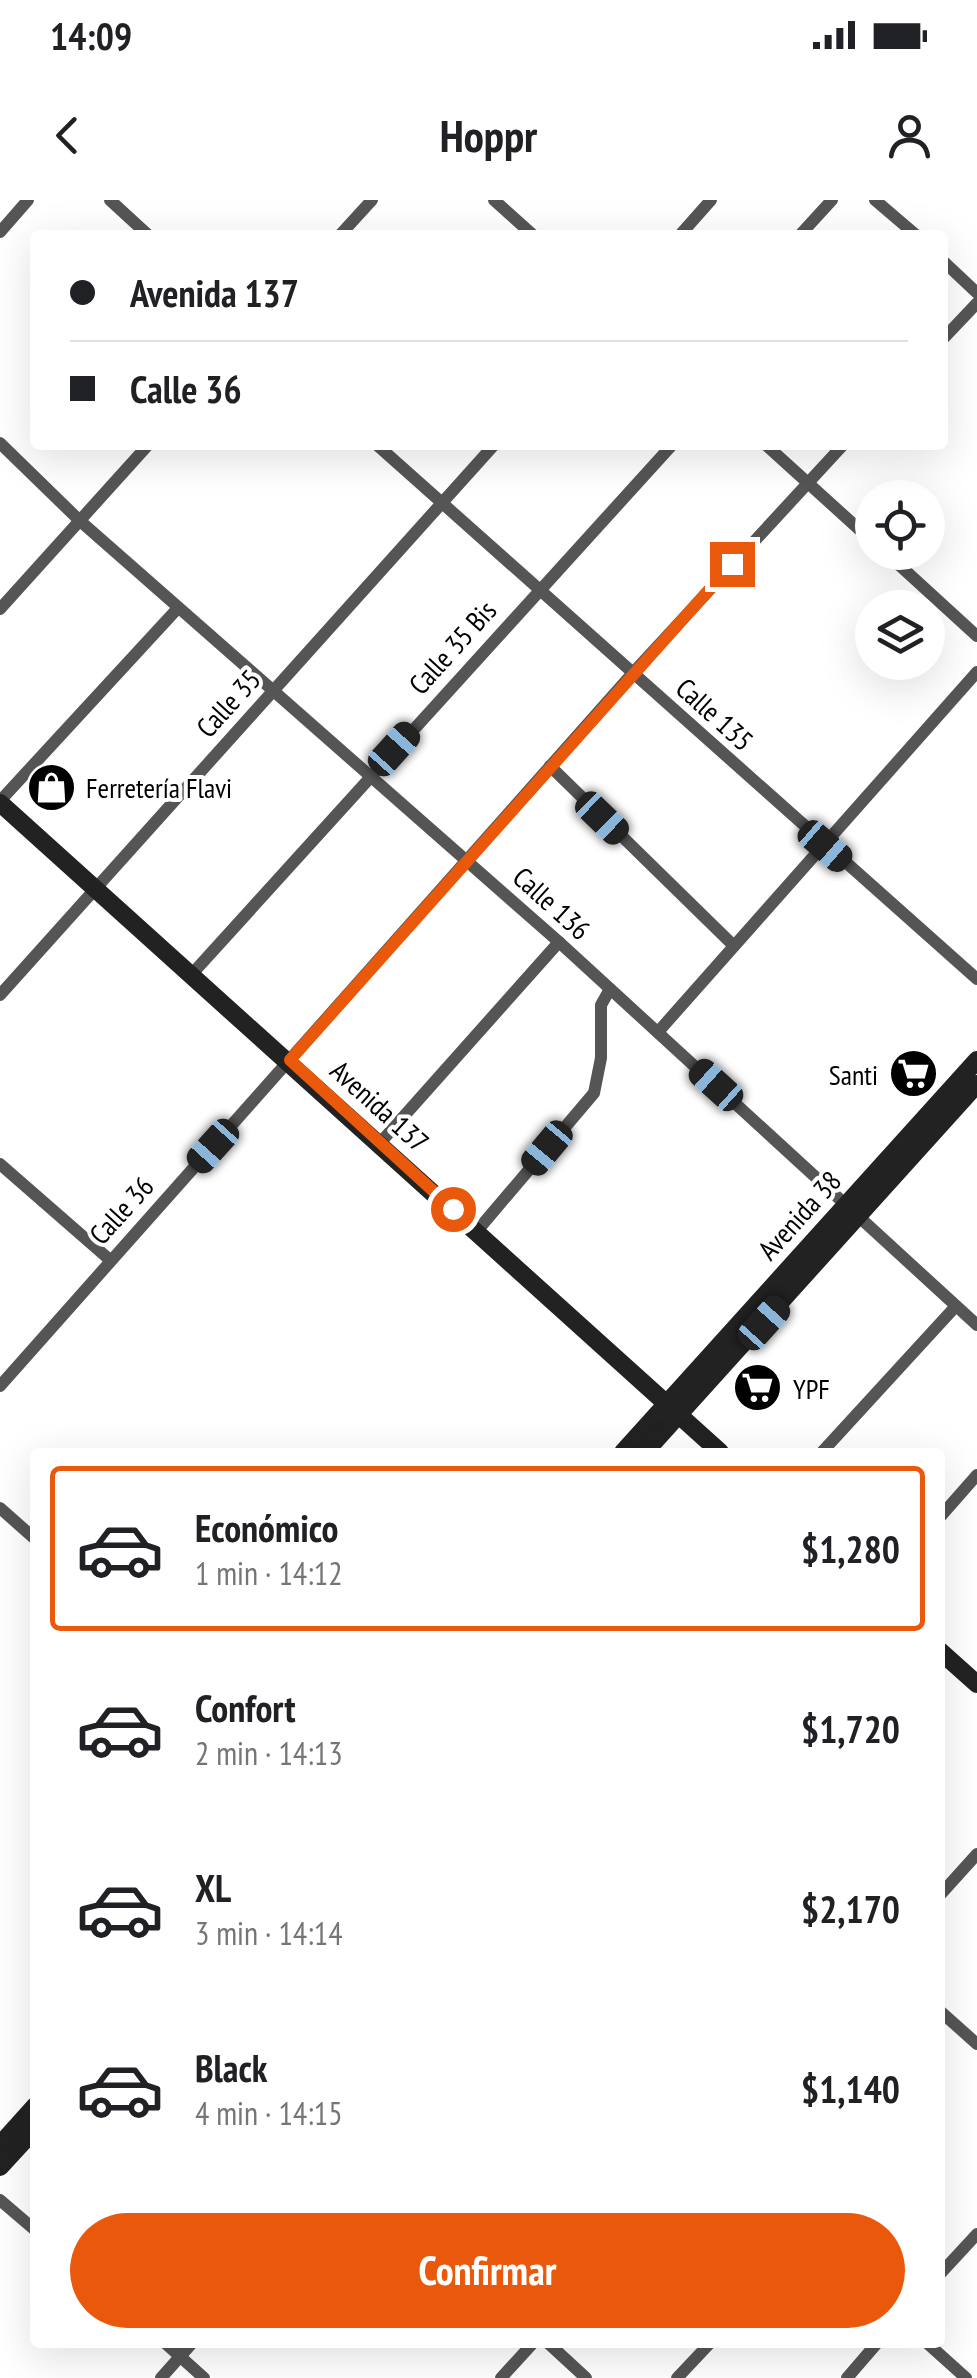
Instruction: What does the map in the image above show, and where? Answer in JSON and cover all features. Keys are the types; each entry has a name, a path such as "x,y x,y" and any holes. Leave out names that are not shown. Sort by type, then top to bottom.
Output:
{"street":[{"path":"0,232 28,200"},
{"path":"110,200 143,230"},
{"path":"345,230 372,200"},
{"path":"494,200 527,230"},
{"path":"684,230 711,200"},
{"path":"805,230 832,200"},
{"path":"875,200 908,230"},
{"path":"948,266 977,293"},
{"path":"948,334 977,304"},
{"name":"Calle 136","path":"0,443 79,520 559,942 977,1325"},
{"path":"0,609 143,450"},
{"name":"Calle 135","path":"382,450 977,979"},
{"name":"Calle 35","path":"0,996 490,450"},
{"name":"Calle 35 Bis","path":"192,974 667,450"},
{"path":"772,450 855,526"},
{"name":"Calle 36","path":"0,1386 632,674 838,450"},
{"path":"905,570 977,636"},
{"path":"0,802 178,608"},
{"path":"658,1032 977,672"},
{"path":"550,766 734,946"},
{"name":"Avenida 137","path":"0,802 716,1448"},
{"path":"380,1143 559,942"},
{"path":"478,1231 594,1093 601,1058 602,1005 610,989"},
{"name":"Avenida 38","path":"853,1210 977,1060"},
{"name":"Avenida 38","path":"628,1448 674,1408 853,1210 977,1084"},
{"path":"0,1164 110,1260"},
{"path":"826,1448 956,1306"},
{"name":"Avenida 38","path":"648,1448 674,1408"},
{"path":"945,1511 977,1475"},
{"path":"0,1508 30,1535"},
{"path":"945,1655 977,1684"},
{"path":"945,1889 977,1854"},
{"path":"945,2015 977,2044"},
{"path":"0,2144 30,2111"},
{"path":"0,2167 30,2134"},
{"path":"0,2200 30,2226"},
{"path":"945,2269 977,2234"},
{"path":"171,2348 204,2378"},
{"path":"160,2378 187,2348"},
{"path":"502,2378 529,2348"},
{"path":"554,2348 586,2378"},
{"path":"676,2378 704,2348"},
{"path":"847,2378 873,2348"},
{"path":"933,2348 966,2378"}],"place":[{"name":"Ferretería Flavi","path":"51,787"},
{"name":"Santi","path":"913,1074"},
{"name":"YPF","path":"758,1388"}],"route":[{"path":"453,1209 290,1060 732,564"}]}
